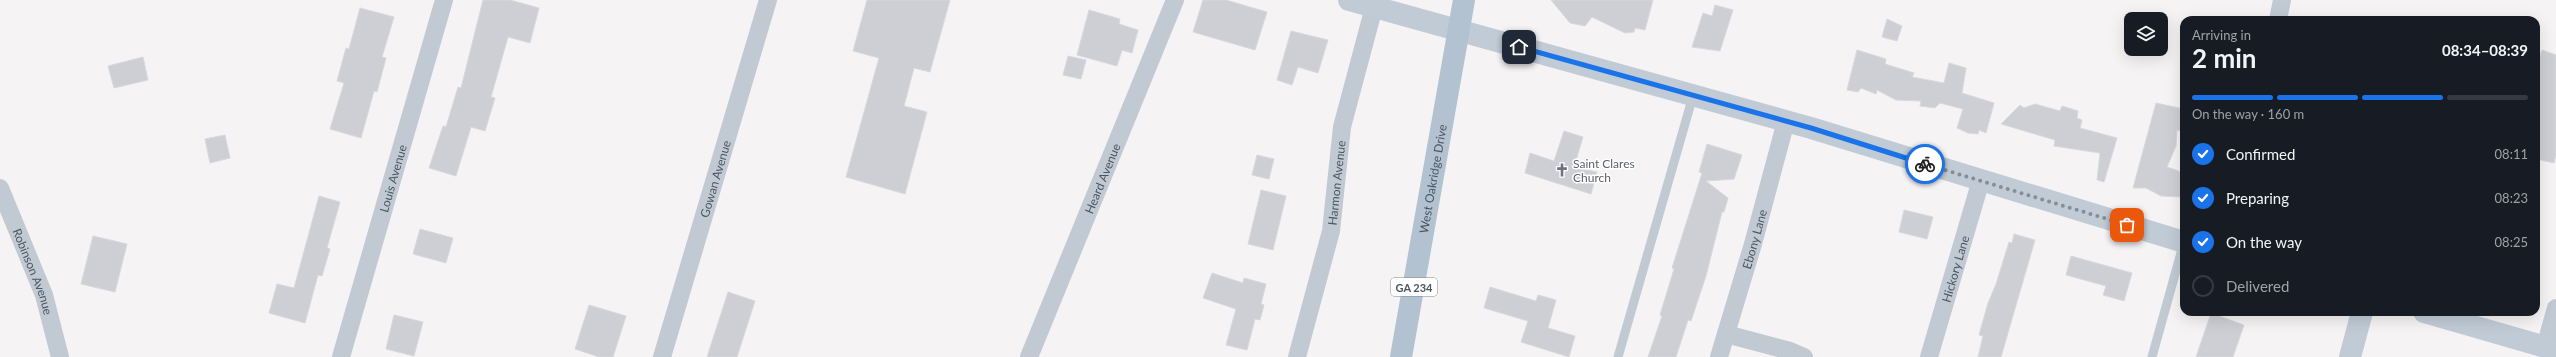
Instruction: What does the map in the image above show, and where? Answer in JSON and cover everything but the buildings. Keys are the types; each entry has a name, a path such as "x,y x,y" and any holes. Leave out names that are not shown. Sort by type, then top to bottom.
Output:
{"main road":[{"name":"West Oakridge Drive","path":"1401,357 1464,0"}],"street":[{"name":"Louis Avenue","path":"341,357 444,0"},
{"name":"Gowan Avenue","path":"662,357 768,0"},
{"name":"Heard Avenue","path":"1029,357 1175,0"},
{"path":"2279,16 2282,0"},
{"path":"1365,3 1786,121 2180,241"},
{"name":"Harmon Avenue","path":"1297,357 1331,231 1342,127 1365,3"},
{"name":"Ebony Lane","path":"1719,357 1753,244 1786,121"},
{"name":"Hickory Lane","path":"1929,357 1981,180"},
{"name":"Robinson Avenue","path":"0,188 44,295 60,357"},
{"path":"2438,316 2551,348 2556,308"},
{"path":"2350,357 2361,316"},
{"path":"1726,334 1790,351 1804,357"}],"lane":[{"path":"1618,357 1693,96"},
{"path":"2152,357 2180,256"}],"way so far":[{"path":"1925,164 2001,185 2041,200 2127,225"}],"place":[{"name":"Saint Clares Church","path":"1562,170"}],"route":[{"path":"1519,47 1811,128 1925,164"}]}
